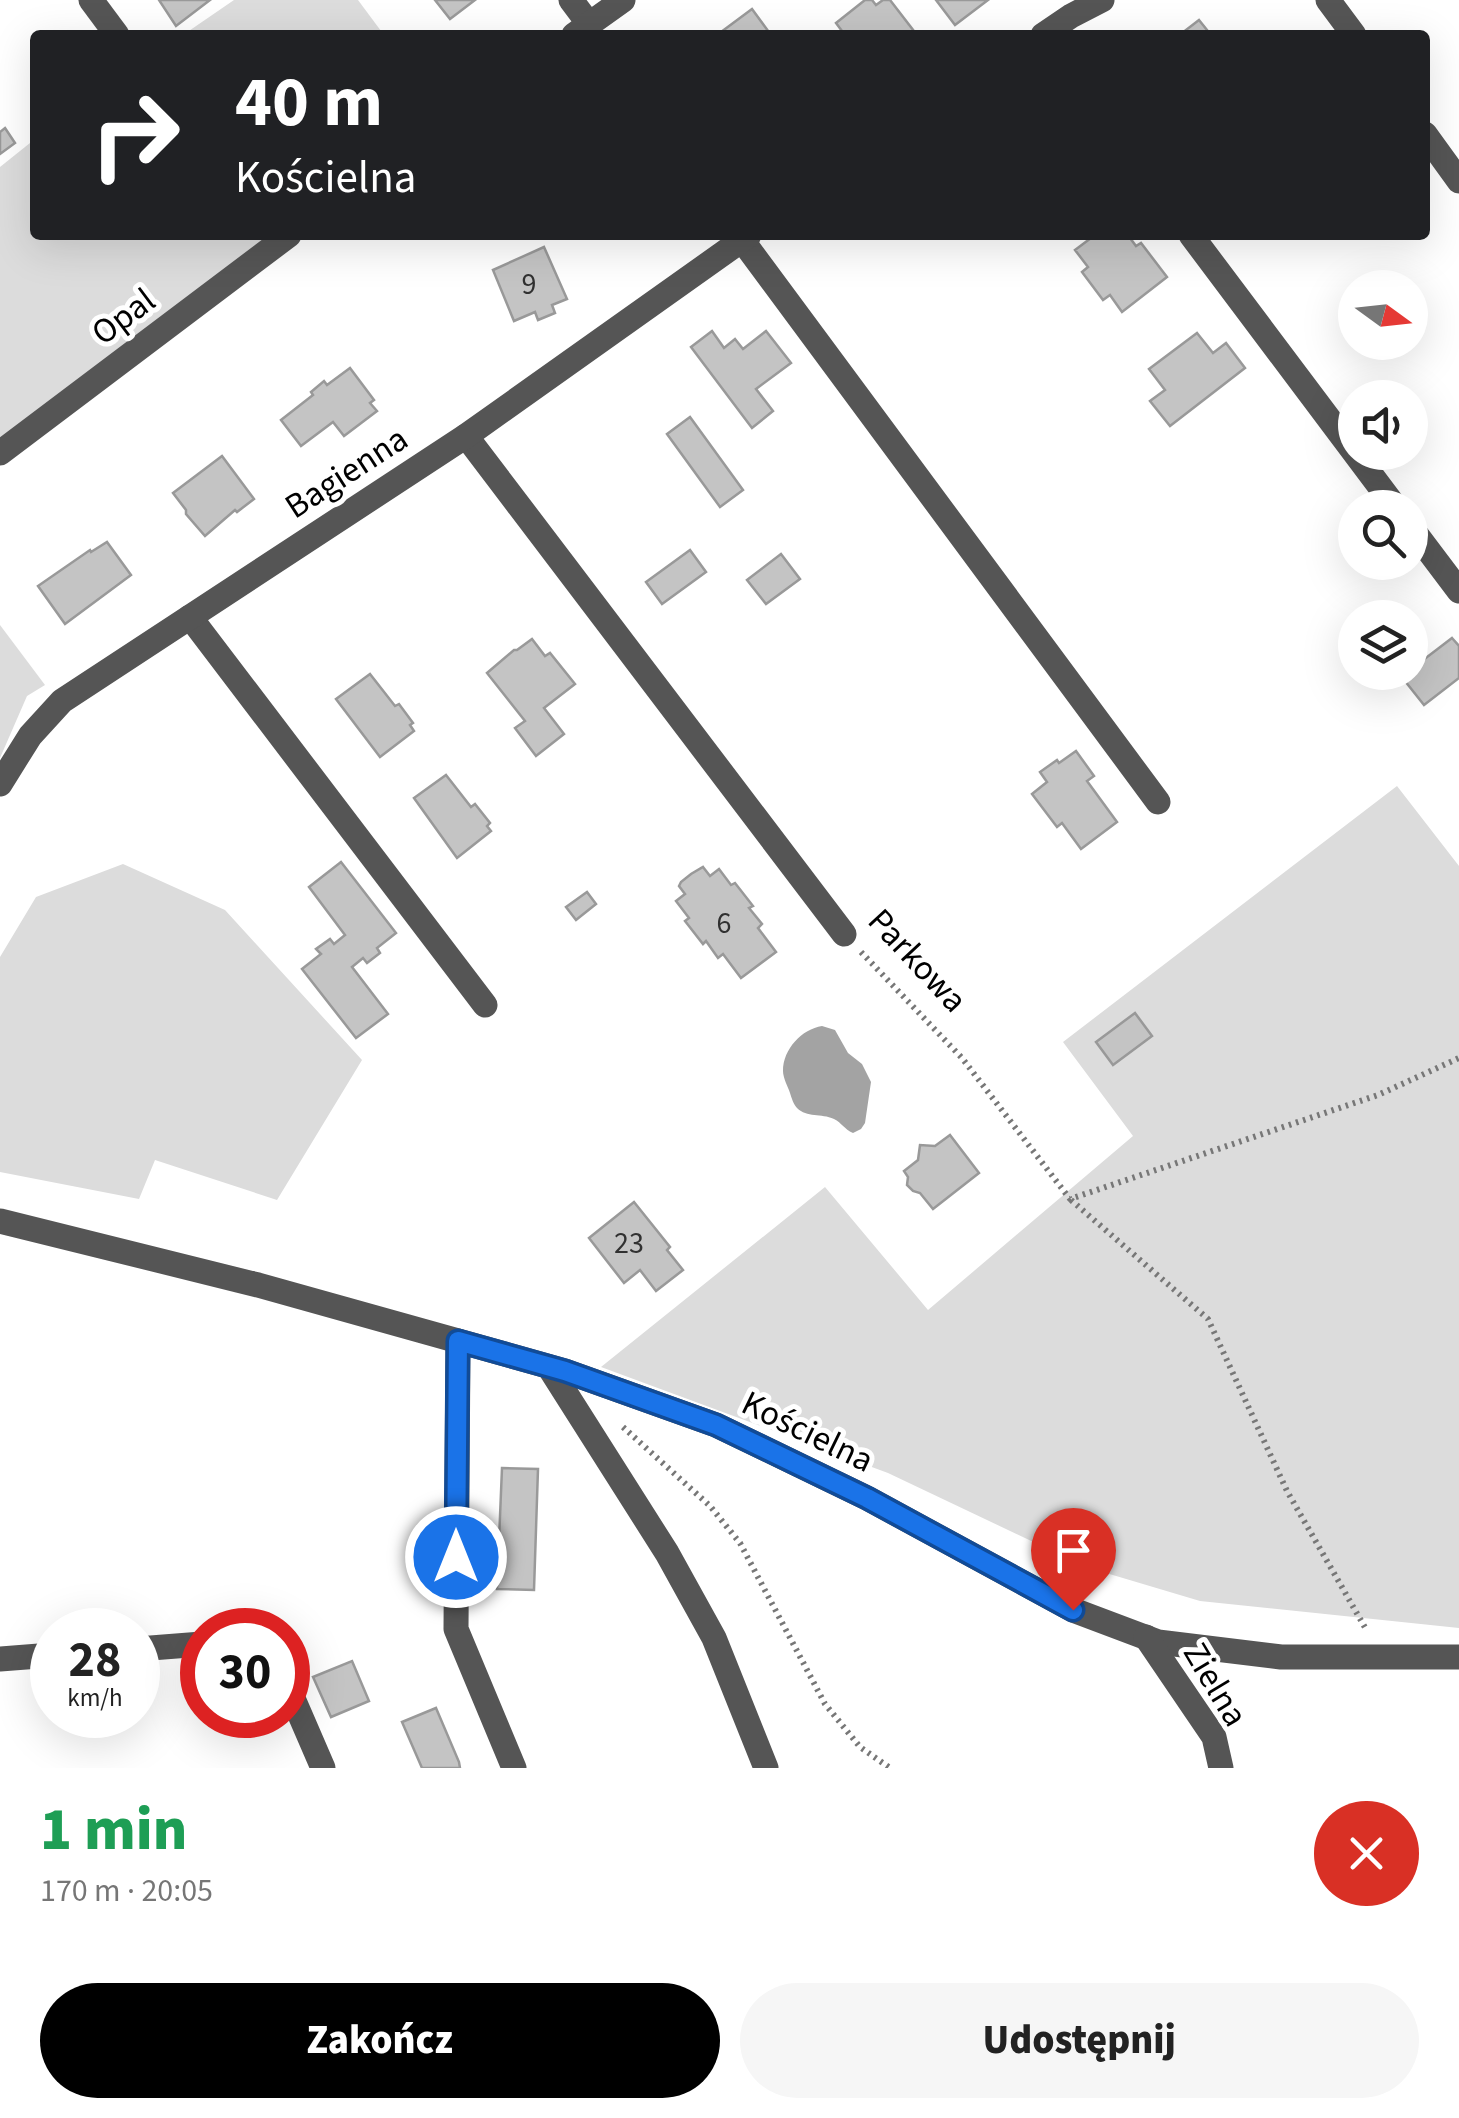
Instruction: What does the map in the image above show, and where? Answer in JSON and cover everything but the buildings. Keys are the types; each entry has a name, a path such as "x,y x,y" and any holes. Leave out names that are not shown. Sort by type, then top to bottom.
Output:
{"street":[{"path":"91,0 113,30"},
{"path":"571,0 582,30 623,0"},
{"path":"1050,30 1102,0"},
{"path":"1328,0 1350,30"},
{"path":"1430,141 1459,181"},
{"name":"Opal","path":"0,453 274,240"},
{"name":"Bagienna","path":"0,784 30,736 62,701 466,436 742,240"},
{"path":"746,240 1158,802"},
{"path":"1194,240 1382,490"},
{"name":"Parkowa","path":"466,436 844,934"},
{"path":"1428,550 1459,590"},
{"path":"190,617 486,1005"},
{"name":"Kościelna","path":"0,1222 258,1286 549,1366 716,1425 867,1498 1073,1610 1158,1642 1281,1657 1459,1657"},
{"path":"458,1341 456,1629 514,1768"},
{"path":"549,1366 667,1554 714,1638 766,1768"},
{"name":"Zielna","path":"1146,1637 1214,1738 1221,1768"},
{"path":"0,1659 30,1657"},
{"path":"310,1738 323,1768"}],"path":[{"name":"Parkowa","path":"844,934 962,1058 1070,1199 1208,1320 1287,1490 1382,1658"},
{"path":"1070,1199 1378,1094 1459,1058"},
{"path":"610,1416 710,1506 740,1543 825,1704 860,1747 890,1768"}],"shaded area":[{"path":"234,0 358,0 380,30 190,30"},
{"path":"30,143 30,240 268,240 0,441 0,167"},
{"path":"0,625 45,685 27,696 0,758"},
{"path":"1397,786 1459,866 1459,1628 1200,1601 1086,1567 888,1473 601,1367 825,1187 928,1310 1133,1136 1063,1042"},
{"path":"123,864 225,910 362,1060 277,1200 155,1160 139,1199 0,1172 0,957 36,897"},
{"path":"822,1026 835,1030 871,1082 865,1123 853,1133 834,1119 797,1108 784,1077 784,1063 795,1041"}],"route":[{"path":"456,1557 458,1341 565,1371 716,1425 867,1498 1073,1610"}]}
